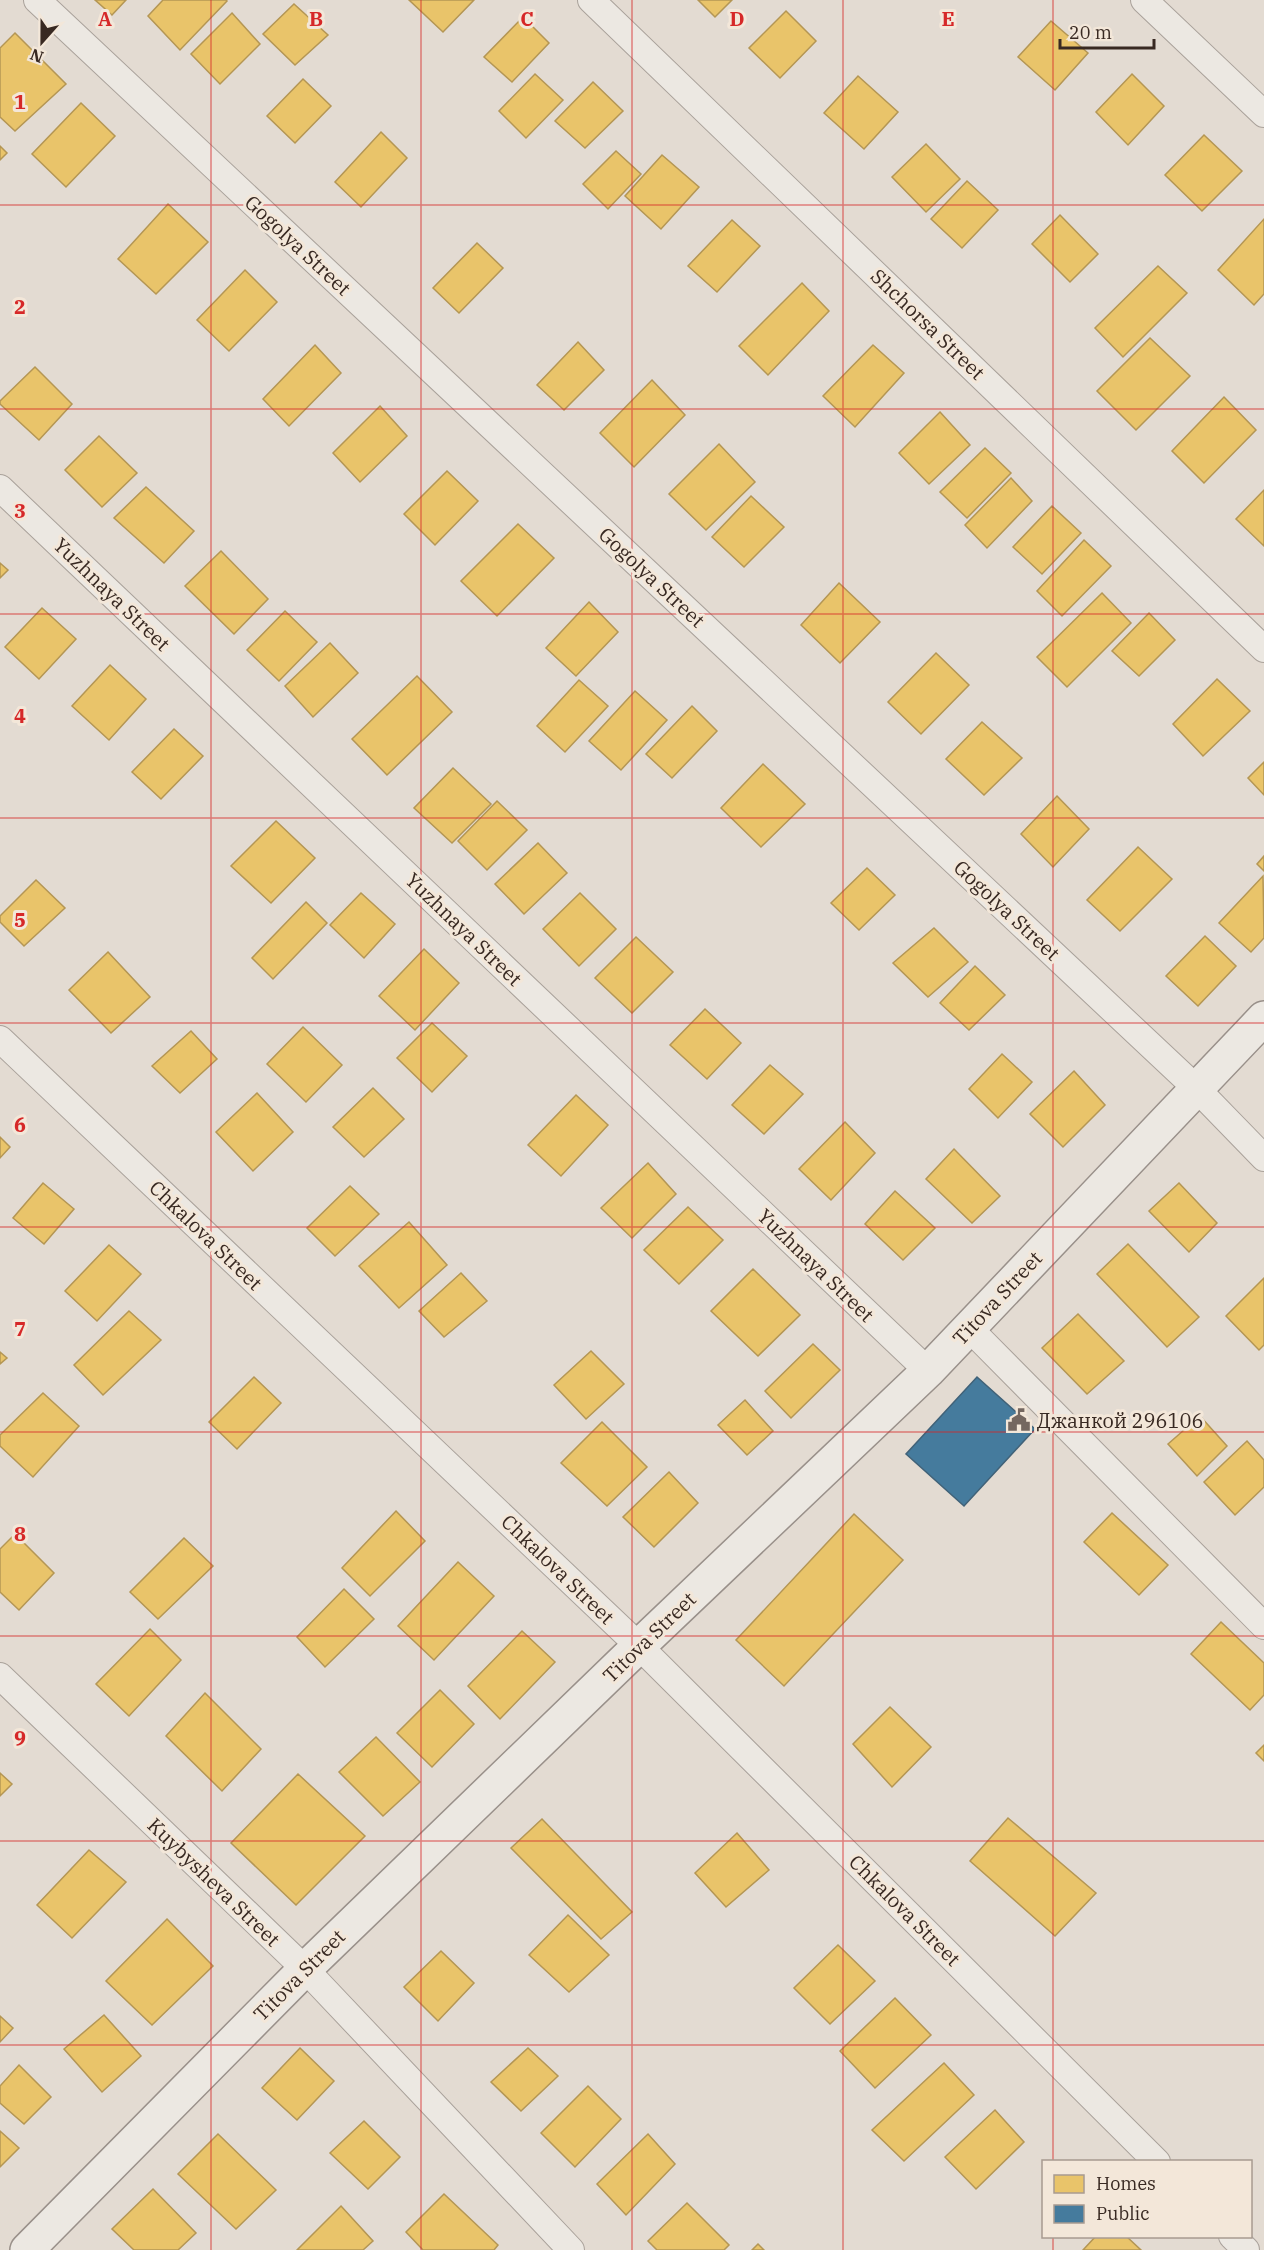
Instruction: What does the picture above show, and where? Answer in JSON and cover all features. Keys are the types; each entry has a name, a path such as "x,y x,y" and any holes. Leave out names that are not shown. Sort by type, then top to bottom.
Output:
{"main road":[{"name":"Titova Street","path":"27,2250 305,1969 928,1371 1264,1018"}],"street":[{"name":"Gogolya Street","path":"37,0 1196,1088 1264,1158"},
{"name":"Shchorsa Street","path":"591,0 1264,649"},
{"path":"1144,0 1264,114"},
{"name":"Yuzhnaya Street","path":"0,488 928,1371"},
{"name":"Chkalova Street","path":"0,1039 639,1646 1155,2160"},
{"path":"969,1328 1264,1626"},
{"name":"Kuybysheva Street","path":"0,1676 305,1969 571,2250"},
{"path":"1234,2238 1246,2250"}],"building: Homes":[{"path":"95,0 126,0 112,15"},
{"path":"163,0 227,1 180,50 148,16"},
{"path":"409,0 474,0 443,32"},
{"path":"698,0 732,0 715,17"},
{"path":"294,4 328,35 295,65 263,34"},
{"path":"786,11 816,41 780,78 749,48"},
{"path":"232,13 260,44 220,84 191,54"},
{"path":"523,17 549,43 512,82 484,57"},
{"path":"1051,21 1088,53 1055,90 1018,57"},
{"path":"15,33 66,84 15,131 0,117 0,48"},
{"path":"535,74 563,100 526,138 499,111"},
{"path":"1132,74 1164,106 1128,145 1096,112"},
{"path":"858,76 898,112 864,149 824,113"},
{"path":"303,79 331,106 295,143 267,116"},
{"path":"593,82 623,111 585,148 555,121"},
{"path":"81,103 115,136 66,187 32,154"},
{"path":"381,132 407,158 361,207 335,182"},
{"path":"1204,135 1242,171 1202,211 1165,175"},
{"path":"926,144 960,179 926,212 892,177"},
{"path":"0,146 7,153 0,160"},
{"path":"616,151 641,174 608,209 583,184"},
{"path":"662,155 699,187 661,229 625,196"},
{"path":"967,181 998,210 962,248 931,219"},
{"path":"168,204 208,242 156,294 118,259"},
{"path":"1060,215 1098,254 1070,282 1032,244"},
{"path":"1264,219 1264,294 1254,305 1218,270"},
{"path":"732,220 760,246 717,292 688,266"},
{"path":"477,243 503,268 459,313 433,288"},
{"path":"1158,266 1187,293 1123,357 1095,328"},
{"path":"245,270 277,302 229,351 197,320"},
{"path":"802,283 829,311 768,375 739,346"},
{"path":"1150,338 1190,376 1136,430 1097,391"},
{"path":"578,342 604,370 564,410 537,385"},
{"path":"315,345 341,373 289,426 263,399"},
{"path":"873,345 904,373 855,427 823,396"},
{"path":"35,367 72,404 39,440 0,404 0,401"},
{"path":"652,380 685,415 634,467 600,433"},
{"path":"1224,397 1256,430 1204,483 1172,451"},
{"path":"380,406 407,436 360,482 333,453"},
{"path":"940,412 970,445 929,484 899,453"},
{"path":"99,436 137,473 102,507 65,470"},
{"path":"719,444 755,482 706,530 669,494"},
{"path":"985,448 1011,473 967,518 940,492"},
{"path":"447,471 478,501 435,545 404,514"},
{"path":"1011,478 1032,501 987,548 965,525"},
{"path":"146,487 194,531 164,563 114,518"},
{"path":"1264,490 1264,546 1236,519"},
{"path":"751,496 784,527 744,567 712,537"},
{"path":"1052,506 1081,533 1042,574 1013,547"},
{"path":"518,524 554,558 497,616 461,581"},
{"path":"1084,540 1111,566 1062,616 1037,591"},
{"path":"221,551 268,599 234,634 185,586"},
{"path":"0,563 8,570 0,578"},
{"path":"839,583 880,622 840,663 801,625"},
{"path":"1102,593 1131,623 1067,687 1037,657"},
{"path":"589,602 618,632 576,676 546,648"},
{"path":"42,608 76,639 39,679 5,647"},
{"path":"285,611 317,642 279,681 247,650"},
{"path":"1149,613 1175,640 1139,676 1112,651"},
{"path":"330,643 358,673 313,717 285,686"},
{"path":"936,653 969,685 921,734 888,702"},
{"path":"110,665 146,699 109,740 72,706"},
{"path":"417,676 452,712 387,775 352,739"},
{"path":"1217,679 1250,711 1203,756 1173,724"},
{"path":"579,680 608,706 565,752 537,726"},
{"path":"635,691 667,720 621,770 589,741"},
{"path":"692,706 717,731 672,778 646,754"},
{"path":"982,722 1022,758 984,795 946,759"},
{"path":"174,729 203,756 161,799 132,772"},
{"path":"1264,762 1264,795 1248,778"},
{"path":"763,764 805,804 761,847 721,808"},
{"path":"453,768 491,804 452,843 414,808"},
{"path":"1057,796 1089,829 1053,867 1021,834"},
{"path":"497,801 527,830 487,870 458,841"},
{"path":"276,821 315,858 271,903 231,866"},
{"path":"538,843 567,873 524,914 495,884"},
{"path":"1138,847 1172,879 1120,931 1087,900"},
{"path":"1264,856 1264,871 1257,864"},
{"path":"867,868 895,895 859,930 831,903"},
{"path":"1263,876 1264,938 1251,952 1219,923"},
{"path":"36,880 65,908 24,946 0,922 0,916"},
{"path":"361,893 395,924 364,958 330,925"},
{"path":"580,893 616,929 579,966 543,929"},
{"path":"306,902 327,923 273,979 252,958"},
{"path":"934,928 968,962 928,997 893,963"},
{"path":"1205,936 1236,966 1198,1006 1166,976"},
{"path":"636,937 673,972 632,1013 595,978"},
{"path":"424,949 459,983 415,1030 379,996"},
{"path":"108,952 150,997 111,1033 69,990"},
{"path":"975,966 1005,995 969,1030 940,1003"},
{"path":"705,1009 741,1043 707,1079 670,1045"},
{"path":"432,1023 467,1056 432,1092 397,1058"},
{"path":"303,1027 342,1065 306,1102 267,1064"},
{"path":"191,1031 217,1059 180,1093 152,1066"},
{"path":"1002,1054 1032,1082 998,1118 969,1089"},
{"path":"770,1065 803,1094 764,1134 732,1105"},
{"path":"1074,1071 1105,1105 1063,1147 1030,1114"},
{"path":"373,1088 404,1119 364,1157 333,1127"},
{"path":"257,1093 293,1132 253,1171 216,1132"},
{"path":"576,1095 608,1125 561,1176 528,1145"},
{"path":"845,1122 875,1153 831,1200 799,1169"},
{"path":"0,1137 10,1147 0,1158"},
{"path":"954,1149 1000,1196 972,1223 926,1179"},
{"path":"648,1163 676,1194 632,1238 601,1208"},
{"path":"43,1183 74,1209 44,1244 13,1218"},
{"path":"1179,1183 1217,1223 1189,1252 1149,1211"},
{"path":"350,1186 379,1214 335,1256 307,1228"},
{"path":"895,1191 935,1228 903,1260 865,1224"},
{"path":"688,1207 723,1240 679,1284 644,1250"},
{"path":"409,1222 447,1265 399,1308 359,1266"},
{"path":"1128,1244 1199,1317 1167,1347 1097,1274"},
{"path":"109,1245 141,1274 97,1321 65,1291"},
{"path":"753,1269 800,1315 758,1356 711,1311"},
{"path":"461,1273 487,1301 444,1337 419,1311"},
{"path":"1264,1278 1264,1345 1259,1350 1226,1316"},
{"path":"129,1311 161,1340 103,1395 74,1365"},
{"path":"1078,1314 1124,1361 1087,1394 1042,1348"},
{"path":"813,1344 840,1370 791,1418 765,1391"},
{"path":"591,1351 624,1384 586,1419 554,1385"},
{"path":"0,1352 7,1358 0,1364"},
{"path":"254,1377 281,1403 237,1449 209,1422"},
{"path":"43,1393 79,1426 33,1477 0,1446 0,1435"},
{"path":"745,1400 773,1431 747,1455 718,1425"},
{"path":"1200,1416 1227,1446 1197,1476 1168,1444"},
{"path":"602,1422 647,1467 607,1506 561,1463"},
{"path":"1247,1441 1264,1460 1264,1487 1235,1515 1204,1482"},
{"path":"669,1472 698,1503 654,1547 623,1517"},
{"path":"396,1511 425,1541 370,1596 342,1568"},
{"path":"1112,1513 1168,1565 1139,1595 1084,1542"},
{"path":"854,1514 903,1560 784,1686 736,1640"},
{"path":"15,1534 54,1573 19,1610 0,1592 0,1549"},
{"path":"184,1538 213,1566 158,1619 130,1592"},
{"path":"458,1562 494,1596 434,1660 398,1626"},
{"path":"344,1589 374,1619 325,1667 297,1637"},
{"path":"1221,1622 1264,1663 1264,1695 1250,1710 1191,1654"},
{"path":"150,1629 181,1660 129,1716 96,1684"},
{"path":"522,1631 555,1662 500,1719 468,1686"},
{"path":"440,1690 474,1724 432,1767 397,1733"},
{"path":"205,1693 261,1749 222,1791 166,1736"},
{"path":"890,1707 931,1747 892,1787 853,1744"},
{"path":"376,1737 420,1782 383,1816 339,1772"},
{"path":"1264,1745 1264,1761 1256,1753"},
{"path":"0,1773 12,1784 0,1796"},
{"path":"298,1774 365,1836 296,1905 231,1843"},
{"path":"1008,1818 1096,1893 1055,1936 970,1861"},
{"path":"542,1819 632,1912 601,1939 511,1848"},
{"path":"737,1833 769,1870 726,1907 695,1873"},
{"path":"89,1850 126,1882 72,1938 37,1905"},
{"path":"568,1915 609,1955 569,1992 529,1955"},
{"path":"167,1919 213,1966 152,2025 106,1981"},
{"path":"838,1945 875,1981 830,2024 794,1988"},
{"path":"441,1951 474,1983 438,2021 404,1987"},
{"path":"895,1998 931,2035 875,2088 840,2051"},
{"path":"104,2015 141,2056 102,2092 64,2049"},
{"path":"0,2016 13,2028 0,2042"},
{"path":"300,2048 334,2081 297,2120 262,2088"},
{"path":"528,2048 558,2076 521,2111 491,2082"},
{"path":"944,2063 974,2095 904,2161 872,2130"},
{"path":"19,2065 51,2097 24,2124 0,2103 0,2086"},
{"path":"588,2086 621,2119 575,2167 541,2133"},
{"path":"995,2110 1024,2142 976,2189 945,2157"},
{"path":"364,2121 400,2157 368,2189 330,2153"},
{"path":"0,2131 19,2148 0,2167"},
{"path":"218,2134 276,2190 236,2229 178,2174"},
{"path":"648,2134 675,2164 626,2215 597,2184"},
{"path":"153,2189 196,2233 178,2250 134,2250 112,2229"},
{"path":"444,2194 498,2245 494,2250 423,2250 406,2232"},
{"path":"687,2203 729,2245 724,2250 657,2250 648,2241"},
{"path":"341,2206 373,2241 363,2250 297,2250"},
{"path":"1094,2238 1128,2238 1141,2250 1083,2250"},
{"path":"758,2244 764,2250 752,2250"}],"building: Public":[{"path":"977,1377 1035,1429 964,1506 906,1454"}],"place":[{"name":"Джанкой 296106","path":"1019,1420"}]}
